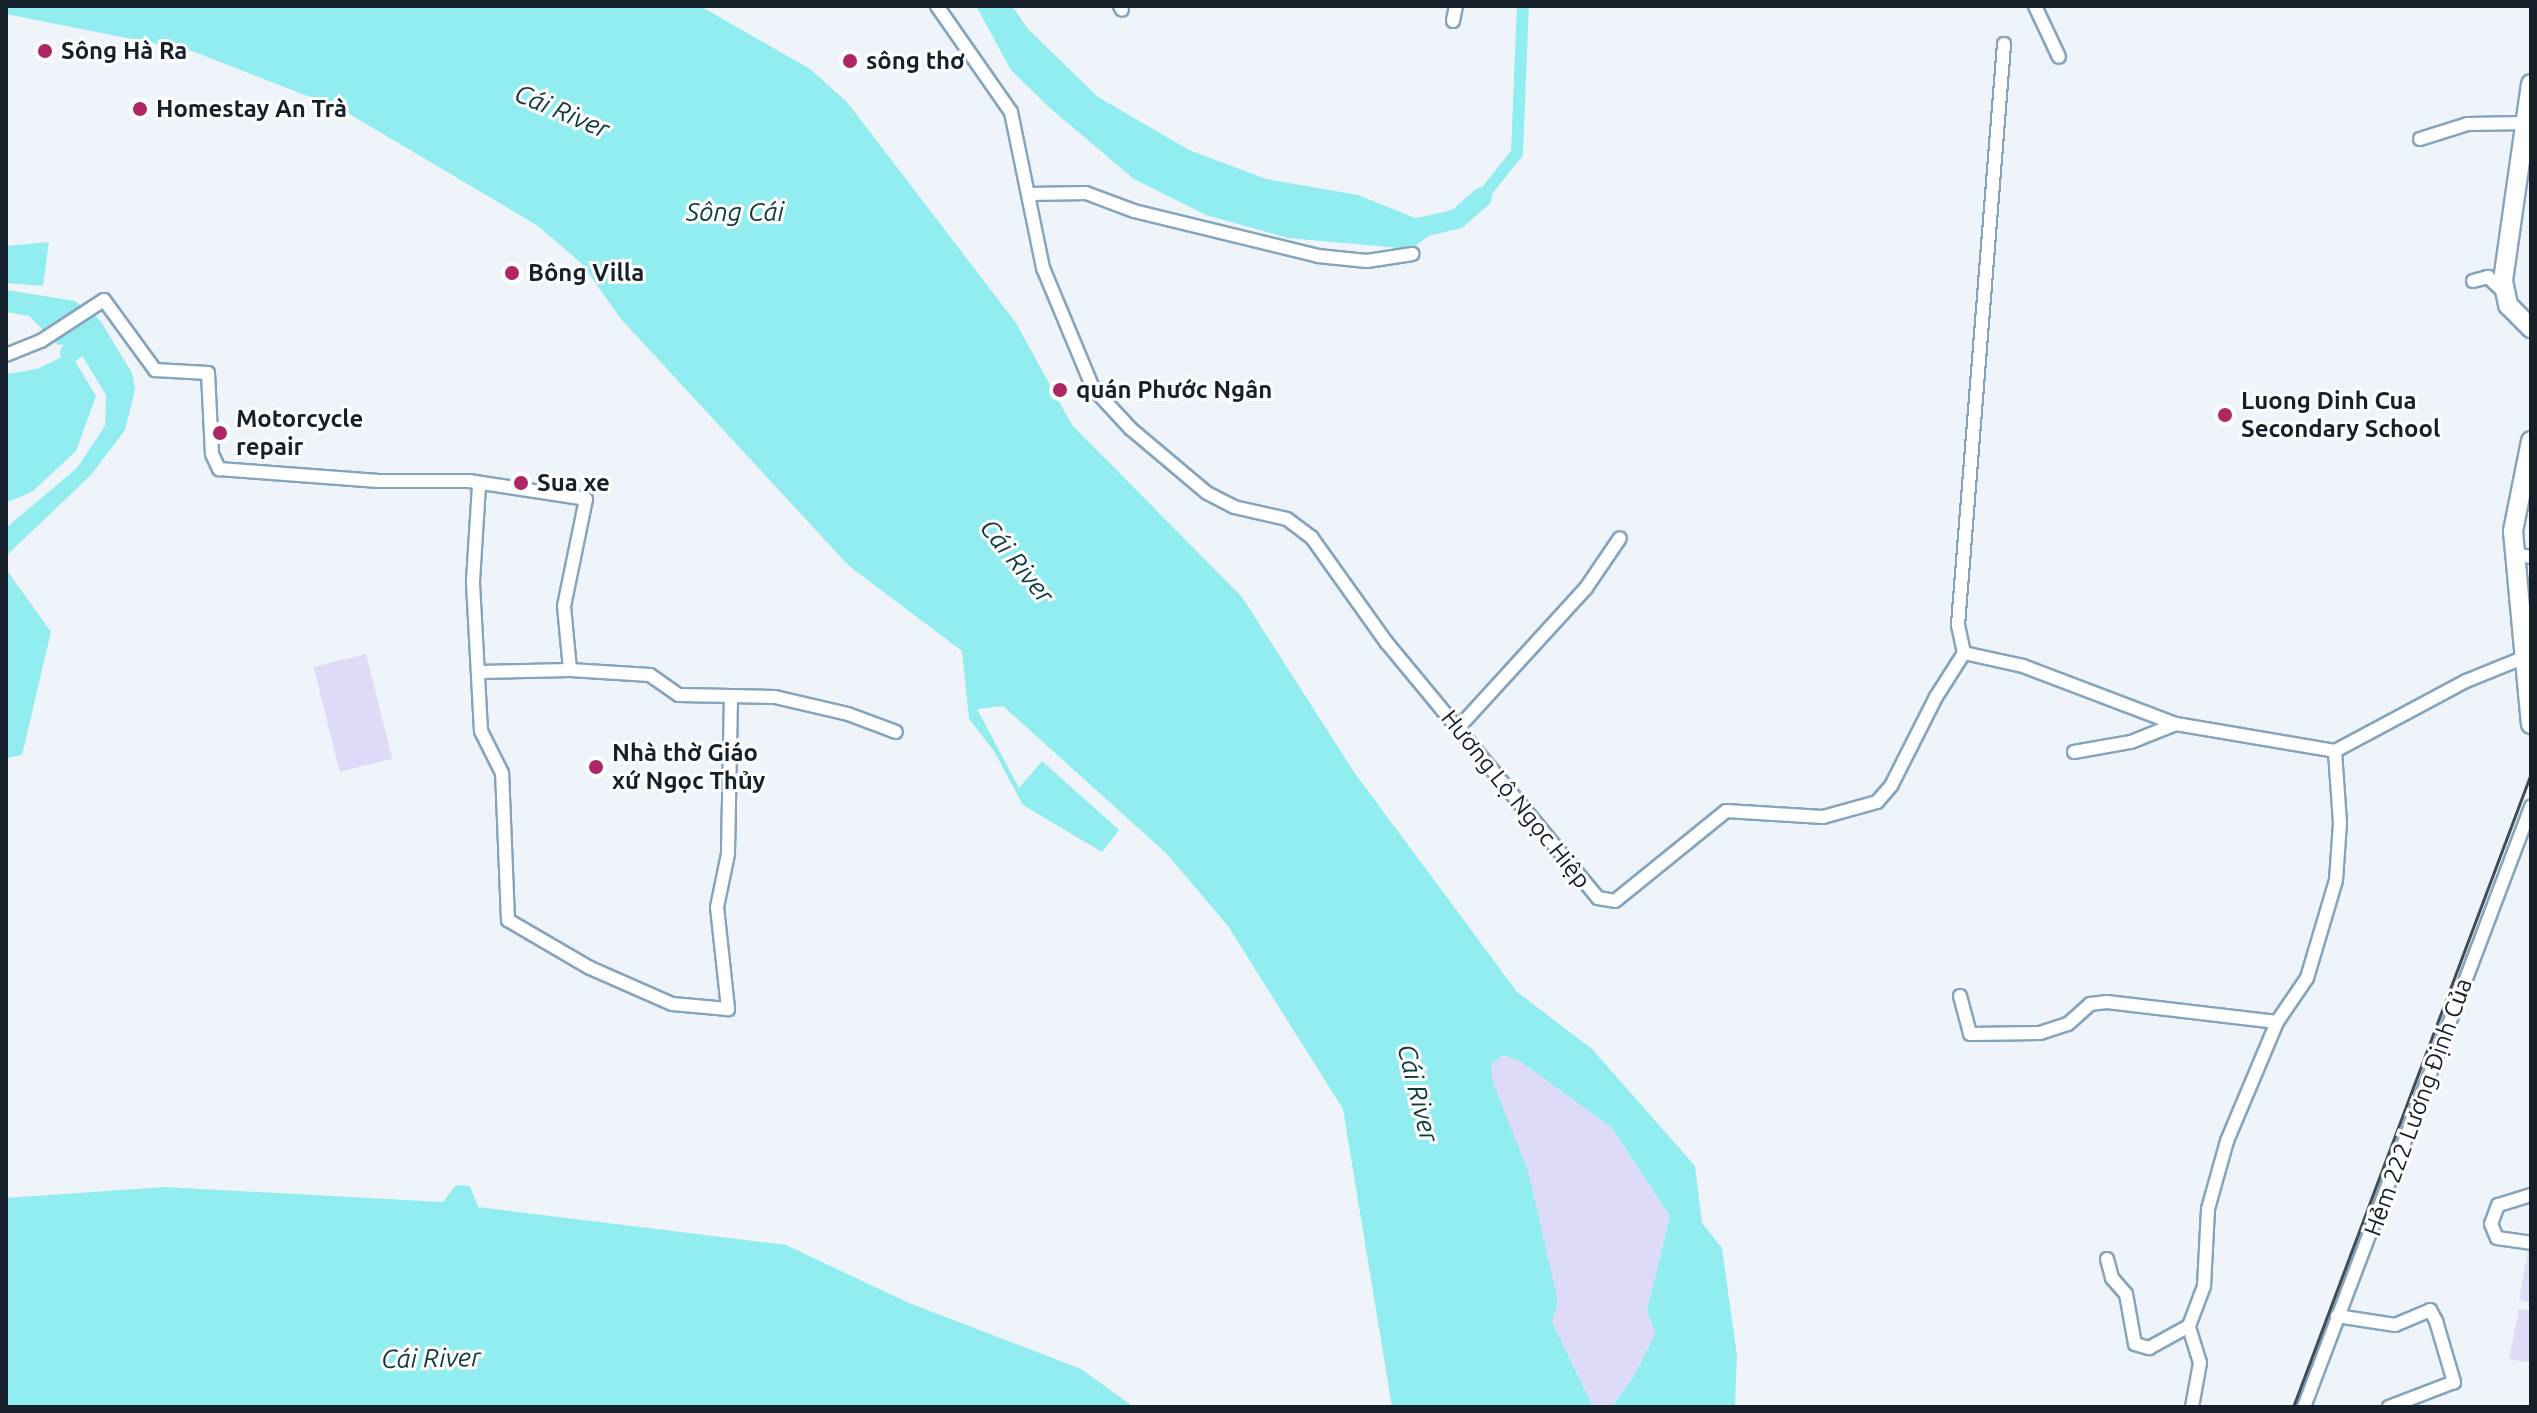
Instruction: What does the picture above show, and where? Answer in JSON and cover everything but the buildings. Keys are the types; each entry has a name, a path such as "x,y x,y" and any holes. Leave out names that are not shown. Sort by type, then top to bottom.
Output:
{"street":[{"name":"Hương Lộ Ngọc Hiệp","path":"937,6 1011,112 1050,289 1101,398 1207,493 1234,507 1287,519 1312,538 1387,643 1460,726 1585,889 1615,901 1726,811 1823,817 1877,802 1891,786 1964,653"},
{"path":"1453,21 1456,6"},
{"path":"2035,6 2059,57"},
{"path":"2004,44 1958,625 1964,653 2023,666 2176,724 2335,751 2466,681 2523,658"},
{"path":"2531,84 2504,292 2508,305 2531,328"},
{"path":"2420,139 2483,122 2526,123"},
{"path":"1030,194 1086,193 1134,211 1318,256 1367,261 1412,254"},
{"path":"2473,281 2488,277 2504,292"},
{"path":"6,355 41,341 104,300 111,304 155,370 208,373 212,454 219,469 479,485 586,499 564,606 570,670"},
{"path":"2531,441 2514,510 2522,555 2523,658 2531,724"},
{"path":"479,485 473,581 481,731 502,773 508,920 590,968 672,1004 728,1009 717,907 728,854 731,696"},
{"path":"1460,726 1586,588 1620,538"},
{"path":"480,672 570,670 650,675 679,695 775,697 848,714 896,732"},
{"path":"2074,752 2131,742 2176,724"},
{"path":"2192,1407 2200,1363 2189,1326 2204,1286 2204,1228 2227,1141 2277,1022 2307,978 2336,880 2335,751"},
{"name":"Hẻm 222 Lương Định Của","path":"2304,1407 2531,807"},
{"path":"1960,996 1970,1034 2040,1033 2068,1024 2090,1004 2107,1002 2277,1022"},
{"path":"2531,1195 2498,1205 2491,1224 2497,1238 2531,1243"},
{"path":"2107,1259 2112,1278 2126,1294 2135,1344 2149,1348 2189,1326"},
{"path":"2337,1316 2395,1325 2430,1310 2454,1382 2389,1407"}],"shaded area":[{"path":"366,654 392,759 340,772 314,667"},
{"path":"1502,1055 1518,1060 1611,1127 1670,1216 1647,1310 1655,1334 1634,1376 1613,1405 1593,1407 1552,1322 1558,1301 1493,1083 1491,1066"},
{"path":"2528,1251 2531,1251 2531,1303 2519,1300"},
{"path":"2519,1309 2531,1311 2531,1363 2509,1359"}],"water":[{"name":"Sông Cái","path":"6,6 700,6 810,69 847,102 1016,323 1072,425 1242,597 1354,772 1517,992 1592,1049 1695,1166 1702,1223 1722,1248 1737,1356 1735,1407 1603,1407 1613,1405 1634,1376 1655,1334 1647,1310 1670,1216 1611,1127 1518,1060 1502,1055 1491,1066 1493,1083 1528,1171 1558,1301 1552,1322 1593,1407 1392,1407 1343,1109 1228,926 1166,853 1003,706 977,709 1019,788 1042,761 1119,830 1102,852 1023,805 994,751 969,719 962,651 849,566 621,319 582,264 538,226 341,109 192,51 6,14"},
{"path":"976,6 1012,6 1028,29 1098,97 1189,150 1266,179 1358,195 1415,218 1439,216 1482,197 1411,249 1288,238 1206,215 1134,179 1051,109 1011,70"},
{"path":"49,242 43,286 6,283 6,246"},
{"path":"6,290 75,301 100,320 132,373 135,390 125,430 91,475 6,556 6,528 77,468 105,426 106,395 75,344 58,345 29,316 6,312"},
{"path":"70,353 96,396 76,451 33,491 6,503 6,374 37,369"},
{"path":"6,569 51,632 22,755 6,758"},
{"name":"Cái River","path":"456,1185 470,1186 478,1207 786,1245 909,1303 1081,1369 1134,1407 6,1407 6,1198 165,1187 443,1202"}],"waterway":[{"path":"1482,197 1517,153 1523,6"},
{"path":"1418,228 1457,219 1482,197"},
{"path":"70,353 91,336"}],"railway":[{"path":"2293,1407 2531,773"}],"place":[{"name":"Sông Hà Ra","path":"45,51"},
{"name":"sông thơ","path":"850,61"},
{"name":"Homestay An Trà","path":"140,109"},
{"name":"Bông Villa","path":"512,273"},
{"name":"quán Phước Ngân","path":"1060,390"},
{"name":"Luong Dinh Cua Secondary School","path":"2225,415"},
{"name":"Motorcycle repair","path":"220,433"},
{"name":"Sua xe","path":"521,483"},
{"name":"Nhà thờ Giáo xứ Ngọc Thủy","path":"596,767"}]}
